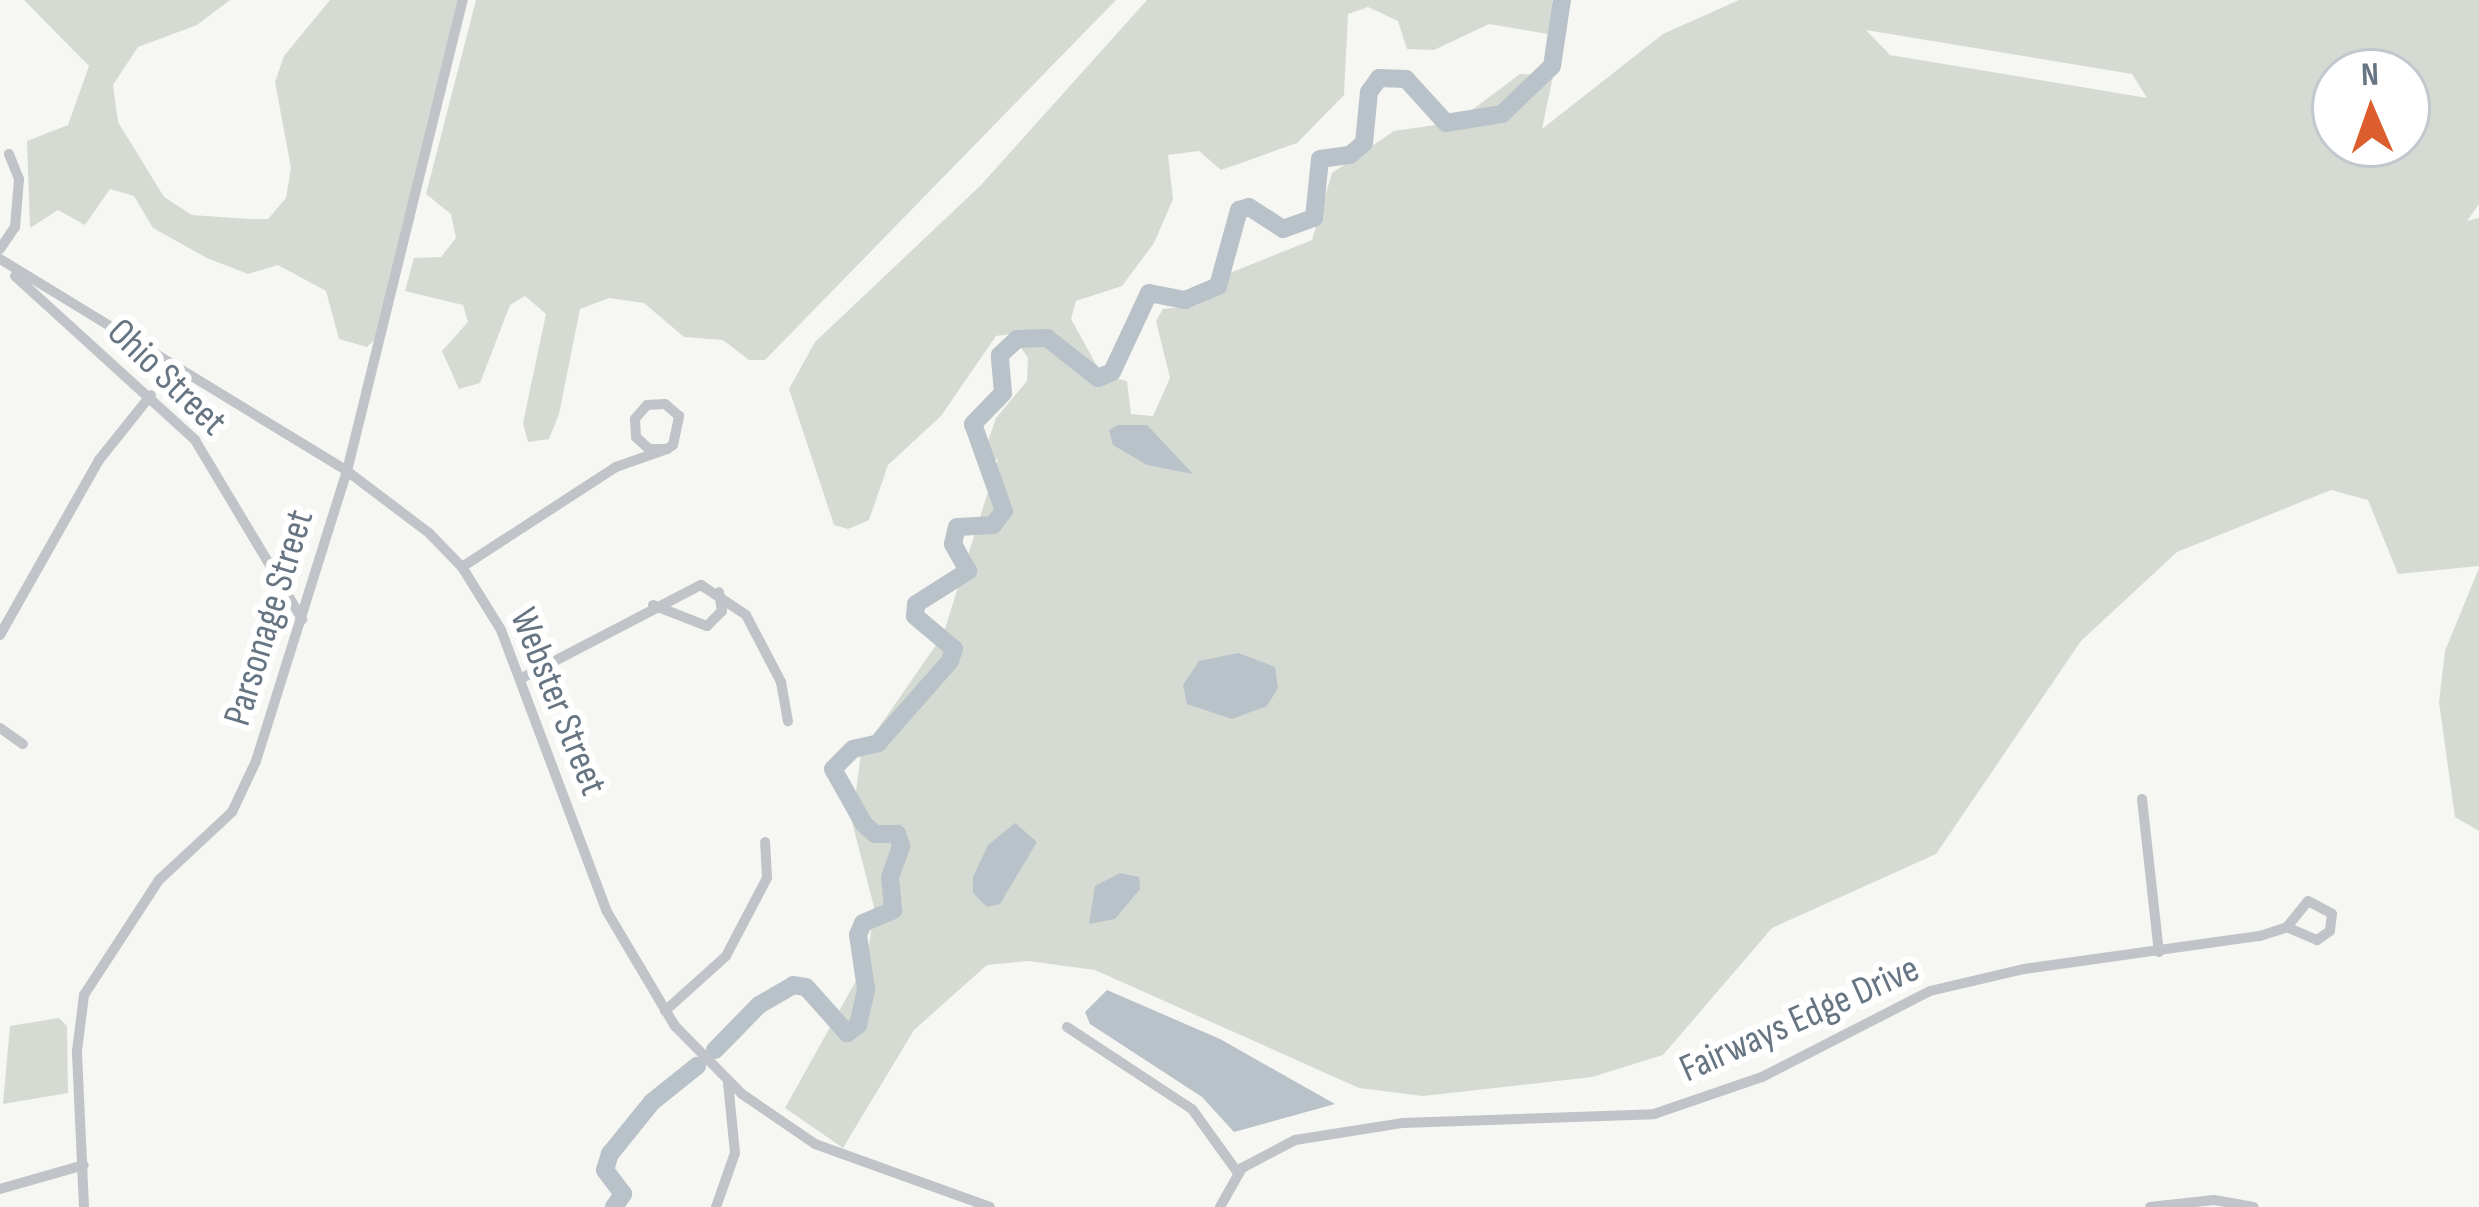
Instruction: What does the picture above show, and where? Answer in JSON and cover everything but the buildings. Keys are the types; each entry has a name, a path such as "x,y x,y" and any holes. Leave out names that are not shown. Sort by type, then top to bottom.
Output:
{"street":[{"name":"Parsonage Street","path":"84,1207 77,1035 92,976 166,872 232,812 302,619 346,471 463,0"},
{"path":"0,249 15,227 19,179 9,154"},
{"name":"Webster Street","path":"0,260 346,471 462,567 522,678 606,910 665,1012 728,1081 837,1155 990,1207"},
{"name":"Ohio Street","path":"0,260 151,395 201,448 302,619"},
{"path":"0,635 76,497 151,395"},
{"path":"462,567 616,467 667,449 680,435 679,416 665,404 646,405 635,419 636,437 649,449 667,449"},
{"path":"522,678 694,585 738,604 782,682 788,721"},
{"path":"652,605 707,626 722,611 719,592"},
{"path":"0,728 22,744"},
{"path":"2142,799 2159,952"},
{"path":"665,1012 725,956 767,878 765,842"},
{"name":"Fairways Edge Drive","path":"1238,1173 1274,1147 1362,1129 1611,1120 1680,1108 1762,1077 1930,992 2024,969 2159,952 2288,927 2318,940 2330,931 2332,914 2308,901 2288,927"},
{"path":"1067,1027 1192,1109 1238,1173 1220,1207"},
{"path":"716,1207 735,1153 728,1081"},
{"path":"0,1189 84,1166"},
{"path":"2150,1207 2214,1200 2253,1207"}],"shaded area":[{"path":"24,0 230,0 197,25 138,47 113,85 118,122 164,197 192,215 268,219 286,198 291,168 275,82 284,56 330,0 458,0 376,338 367,347 339,339 326,291 278,265 248,274 207,258 153,228 134,196 110,189 85,225 58,210 30,228 27,141 68,125 89,66"},
{"path":"476,0 1116,0 765,360 749,360 723,340 684,337 644,303 609,298 580,309 559,414 549,439 528,442 523,423 546,314 525,296 510,305 480,383 459,389 442,351 468,322 463,305 405,291 414,258 441,257 456,238 451,214 426,194"},
{"path":"1147,0 1552,0 1557,14 1554,35 1489,24 1434,50 1407,49 1398,21 1368,7 1348,14 1344,95 1297,143 1221,170 1199,151 1168,155 1173,199 1154,243 1122,286 1076,301 1071,319 1102,375 1127,381 1131,414 1153,416 1170,378 1156,321 1163,309 1198,305 1230,273 1312,240 1332,173 1394,131 1456,122 1520,74 1553,76 1542,129 1663,34 1739,0 2479,0 2479,204 2467,221 2479,218 2479,566 2398,574 2368,500 2331,490 2177,552 2081,641 1936,854 1772,928 1663,1055 1592,1077 1423,1096 1359,1088 1095,970 1028,961 987,965 914,1030 843,1148 785,1108 867,961 874,907 852,822 861,753 943,635 998,460 986,456 987,444 996,418 1027,381 1028,358 1011,334 996,336 941,416 888,465 869,520 848,529 834,525 789,389 815,342 981,185","holes":["1866,30 2132,74 2147,98 1890,55"]},
{"path":"1118,425 1147,425 1193,474 1147,465 1113,445 1109,430"},
{"path":"2479,568 2479,831 2455,817 2439,702 2445,651"},
{"path":"1238,653 1275,667 1278,688 1267,706 1232,719 1187,704 1183,685 1199,661"},
{"path":"1015,823 1037,842 1000,904 987,907 973,893 973,877 988,845"},
{"path":"1120,873 1139,877 1140,889 1115,919 1089,924 1095,886"},
{"path":"1107,990 1220,1039 1335,1104 1234,1132 1202,1097 1090,1024 1085,1012"},
{"path":"59,1018 67,1026 68,1093 3,1104 10,1026"}],"waterway":[{"path":"715,1050 759,1005 793,985 806,987 847,1033 858,1025 866,989 858,935 863,923 893,910 890,877 901,846 897,834 875,834 864,824 833,769 853,749 878,743 950,661 954,649 915,616 916,604 968,571 953,544 957,527 993,525 1004,511 973,424 1003,393 1000,355 1017,339 1047,338 1098,378 1112,372 1149,293 1185,300 1218,286 1239,210 1249,207 1283,229 1314,218 1320,159 1350,155 1364,143 1369,92 1379,78 1406,79 1446,123 1502,114 1552,66 1562,0"},
{"path":"614,1207 623,1194 605,1170 610,1154 652,1102 697,1066"}]}
